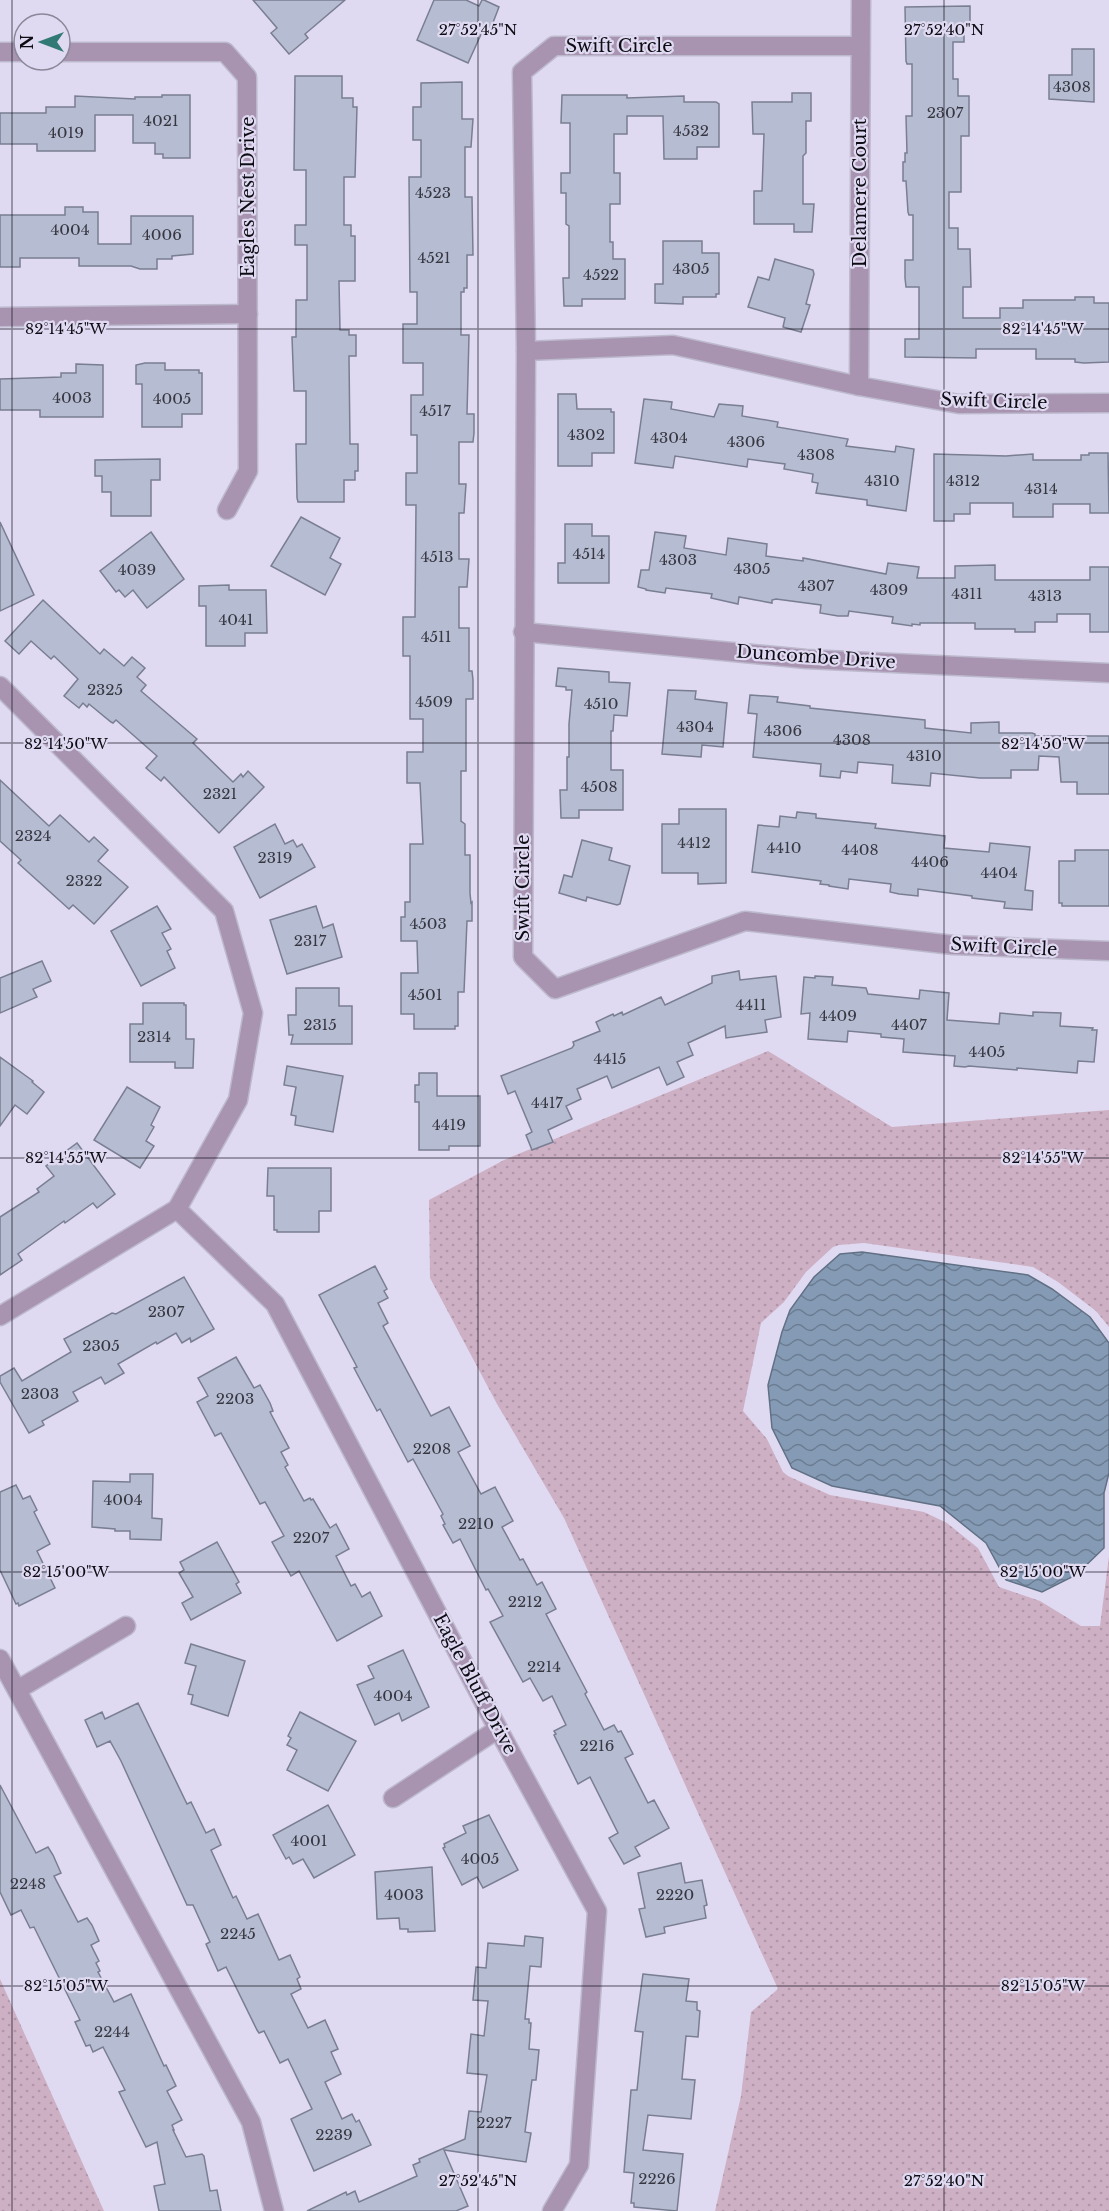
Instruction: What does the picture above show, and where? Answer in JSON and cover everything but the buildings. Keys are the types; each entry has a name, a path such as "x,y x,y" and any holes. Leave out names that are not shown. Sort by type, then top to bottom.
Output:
{"street":[{"name":"Delamere Court","path":"859,386 861,0"},
{"name":"Swift Circle","path":"860,46 554,46 522,72 526,351 523,957 555,989 746,921 953,945 1109,951"},
{"name":"Eagles Nest Drive","path":"72,52 225,52 247,77 248,471 226,510"},
{"path":"0,317 248,314"},
{"name":"Swift Circle","path":"526,351 673,345 859,386 959,404 1109,404"},
{"name":"Duncombe Drive","path":"523,632 806,659 1109,673"},
{"path":"0,686 224,911 253,1013 238,1100 177,1209 0,1316"},
{"name":"Eagle Bluff Drive","path":"177,1209 275,1304 498,1729 597,1911 579,2165 552,2211"},
{"path":"17,1690 126,1626"},
{"path":"0,1659 251,2122 274,2211"},
{"path":"393,1798 498,1729"}],"shaded area":[{"path":"768,1051 892,1127 1109,1110 1109,1327 1096,1311 1058,1282 1033,1267 864,1243 839,1245 833,1247 806,1272 784,1302 761,1323 743,1411 767,1439 783,1472 788,1476 830,1495 924,1512 947,1523 978,1548 999,1587 1040,1601 1081,1626 1100,1626 1109,1556 1109,2211 715,2211 741,2096 751,2012 778,1989 564,1518 497,1404 430,1278 429,1200 504,1160"},
{"path":"0,1979 104,2211 0,2211"}],"water":[{"path":"862,1252 1028,1275 1052,1289 1090,1317 1109,1343 1109,1473 1104,1493 1104,1548 1076,1575 1042,1592 1006,1580 986,1543 940,1506 832,1486 792,1468 772,1428 768,1385 782,1332 790,1310 814,1277 840,1254"}]}
